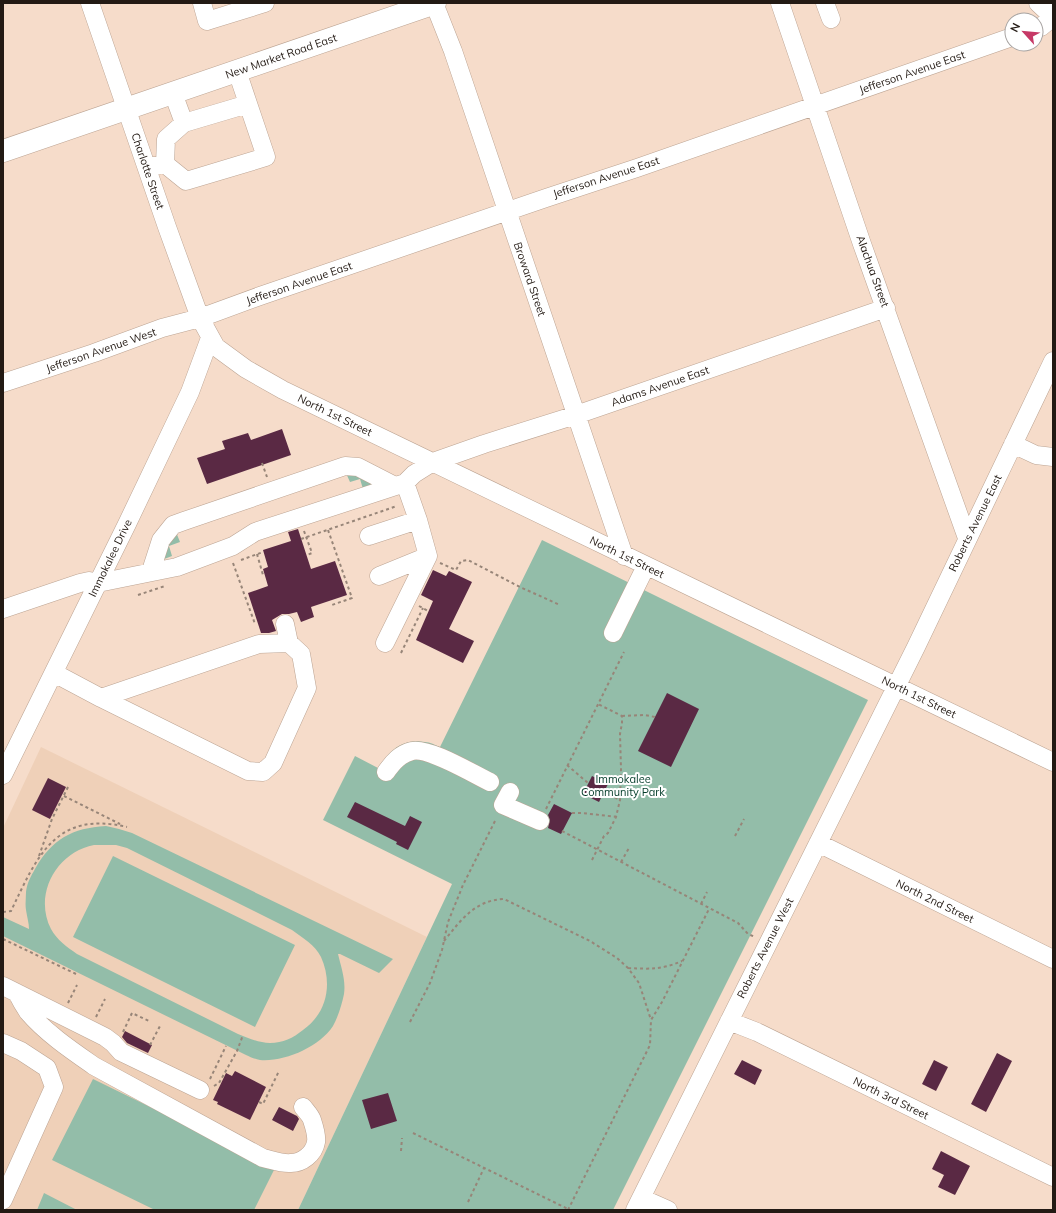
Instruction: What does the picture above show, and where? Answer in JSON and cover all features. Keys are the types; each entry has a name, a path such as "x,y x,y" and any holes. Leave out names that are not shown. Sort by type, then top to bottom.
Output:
{"main road":[{"name":"New Market Road East","path":"3,151 237,71 403,8 434,3"}],"street":[{"name":"Charlotte Street","path":"90,3 167,226 200,318 210,338"},
{"path":"202,3 207,21 265,3"},
{"name":"Broward Street","path":"434,3 452,51 624,556"},
{"path":"1038,3 1053,17 1044,24"},
{"name":"Alachua Street","path":"784,4 815,106 862,244 967,538"},
{"name":"Jefferson Avenue East","path":"200,318 268,293 1004,40"},
{"path":"147,167 165,164 186,181 266,157 237,71"},
{"path":"173,93 184,123"},
{"path":"165,164 166,139 184,123 248,104"},
{"name":"Adams Avenue East","path":"400,485 433,462 576,415 886,308"},
{"name":"Jefferson Avenue West","path":"3,383 162,328 200,318"},
{"name":"North 1st Street","path":"210,338 216,347 246,370 283,390 1053,762"},
{"name":"Immokalee Drive","path":"3,775 190,392 210,338"},
{"name":"Roberts Avenue East","path":"896,686 1053,361"},
{"path":"1013,444 1036,455 1053,457"},
{"path":"151,572 161,540 173,525 345,466 358,467 400,485 418,520 432,558 385,643"},
{"path":"3,609 89,581 98,583 177,567 233,546 255,532 400,485"},
{"path":"369,536 418,520"},
{"path":"379,576 432,558"},
{"path":"614,633 646,566"},
{"path":"54,673 248,771 263,772 273,763 307,688 301,654 289,643 285,624"},
{"path":"101,698 259,644 289,643"},
{"name":"Roberts Avenue West","path":"638,1204 896,686"},
{"path":"386,772 396,758 413,751 426,752 490,782"},
{"path":"507,799 540,821"},
{"name":"North 2nd Street","path":"818,843 1053,959"},
{"path":"10,990 105,1037 121,1052 207,1086"},
{"path":"10,990 40,1025 94,1066 263,1158 280,1163 292,1164 309,1156 316,1142 316,1133 312,1119 303,1107"},
{"name":"North 3rd Street","path":"729,1021 764,1036 1053,1178"},
{"path":"3,1042 21,1051 47,1068 54,1087 3,1200"},
{"path":"638,1204 668,1210"}],"path":[{"path":"262,463 269,484"},
{"path":"301,539 401,504"},
{"path":"328,530 352,598 332,605"},
{"path":"307,537 312,553 307,555"},
{"path":"258,554 263,575 265,575"},
{"path":"432,558 456,570"},
{"path":"454,574 461,561 468,560 520,587 560,605"},
{"path":"233,563 255,624"},
{"path":"414,604 428,611"},
{"path":"401,653 423,608"},
{"path":"540,821 624,652"},
{"path":"598,704 622,716 655,716"},
{"path":"592,860 604,836 608,833 617,817 620,800 620,734 622,716"},
{"path":"567,765 588,783"},
{"path":"38,858 52,819 68,787"},
{"path":"604,792 620,800"},
{"path":"3,912 11,911 32,868 47,846 54,839 78,827 94,824 106,823 125,827 64,796"},
{"path":"410,1022 430,983 444,941 448,922 463,885 507,799"},
{"path":"572,813 617,817"},
{"path":"735,836 744,819"},
{"path":"562,832 708,909 738,923 748,934 759,939"},
{"path":"621,862 629,848"},
{"path":"701,904 707,892"},
{"path":"414,1133 569,1210 650,1045 651,1020 639,984 628,968 603,948 504,899 484,903 471,911 444,941"},
{"path":"651,1020 662,1002 708,909"},
{"path":"3,939 76,974"},
{"path":"628,968 655,969 669,966 683,960"},
{"path":"68,1004 77,985"},
{"path":"96,1018 106,999"},
{"path":"123,1032 132,1013 149,1021"},
{"path":"150,1044 160,1026"},
{"path":"207,1086 219,1084 237,1051 243,1035"},
{"path":"207,1086 226,1046"},
{"path":"259,1102 263,1104 279,1071"},
{"path":"401,1151 402,1138"},
{"path":"468,1202 484,1168"}],"shaded area":[{"path":"41,747 427,937 298,1210 3,1210 3,828"}],"green space":[{"path":"345,471 379,484 363,489 360,479 350,482"},
{"path":"176,532 180,542 169,546 172,556 159,561"},
{"name":"Immokalee Community Park","path":"542,540 868,700 613,1210 298,1210 452,884 323,820 355,756 378,768 392,751 403,744 417,741 429,742 440,747"},
{"path":"106,826 132,833 393,959 379,973 338,954 344,979 344,994 337,1019 327,1034 310,1047 290,1056 270,1060 260,1060 249,1056 3,936 3,917 29,929 26,913 27,886 35,869 48,850 64,837 83,829","holes":["94,845 116,845 127,848 292,930 312,945 321,957 325,967 327,987 326,997 322,1007 318,1015 311,1023 288,1040 275,1043 254,1040 238,1034 77,954 62,943 51,929 46,916 45,902 47,889 52,876 59,865 69,856 81,849"]},
{"path":"113,856 295,945 255,1027 73,937"},
{"path":"93,1079 275,1168 254,1210 155,1210 52,1160"},
{"path":"44,1193 77,1210 37,1210"}],"building":[{"path":"282,429 291,455 207,484 197,458 225,449 222,441 248,433 251,440"},
{"path":"298,529 311,569 335,561 347,595 311,607 314,617 301,622 297,612 282,614 272,620 276,631 261,633 248,593 268,586 263,569 268,567 263,550 291,541 288,532"},
{"path":"433,570 446,576 449,571 472,582 449,629 474,641 463,663 416,640 433,601 421,595"},
{"path":"667,693 699,709 671,767 638,751"},
{"path":"592,776 608,784 599,802 583,794"},
{"path":"48,778 66,787 50,819 32,810"},
{"path":"355,802 405,826 410,816 422,822 408,850 396,844 397,842 347,817"},
{"path":"554,804 572,813 561,834 548,828 550,820 548,815"},
{"path":"125,1031 152,1045 148,1053 127,1043 122,1037"},
{"path":"997,1053 1012,1061 986,1112 971,1104"},
{"path":"742,1060 762,1070 755,1085 734,1074"},
{"path":"934,1060 948,1067 936,1091 922,1084"},
{"path":"235,1071 266,1087 250,1120 217,1104 218,1102 213,1100 226,1073 232,1076"},
{"path":"388,1093 397,1121 371,1129 362,1100"},
{"path":"279,1107 297,1116 299,1119 293,1131 272,1120"},
{"path":"941,1151 970,1166 955,1195 938,1187 944,1175 932,1169"}]}
